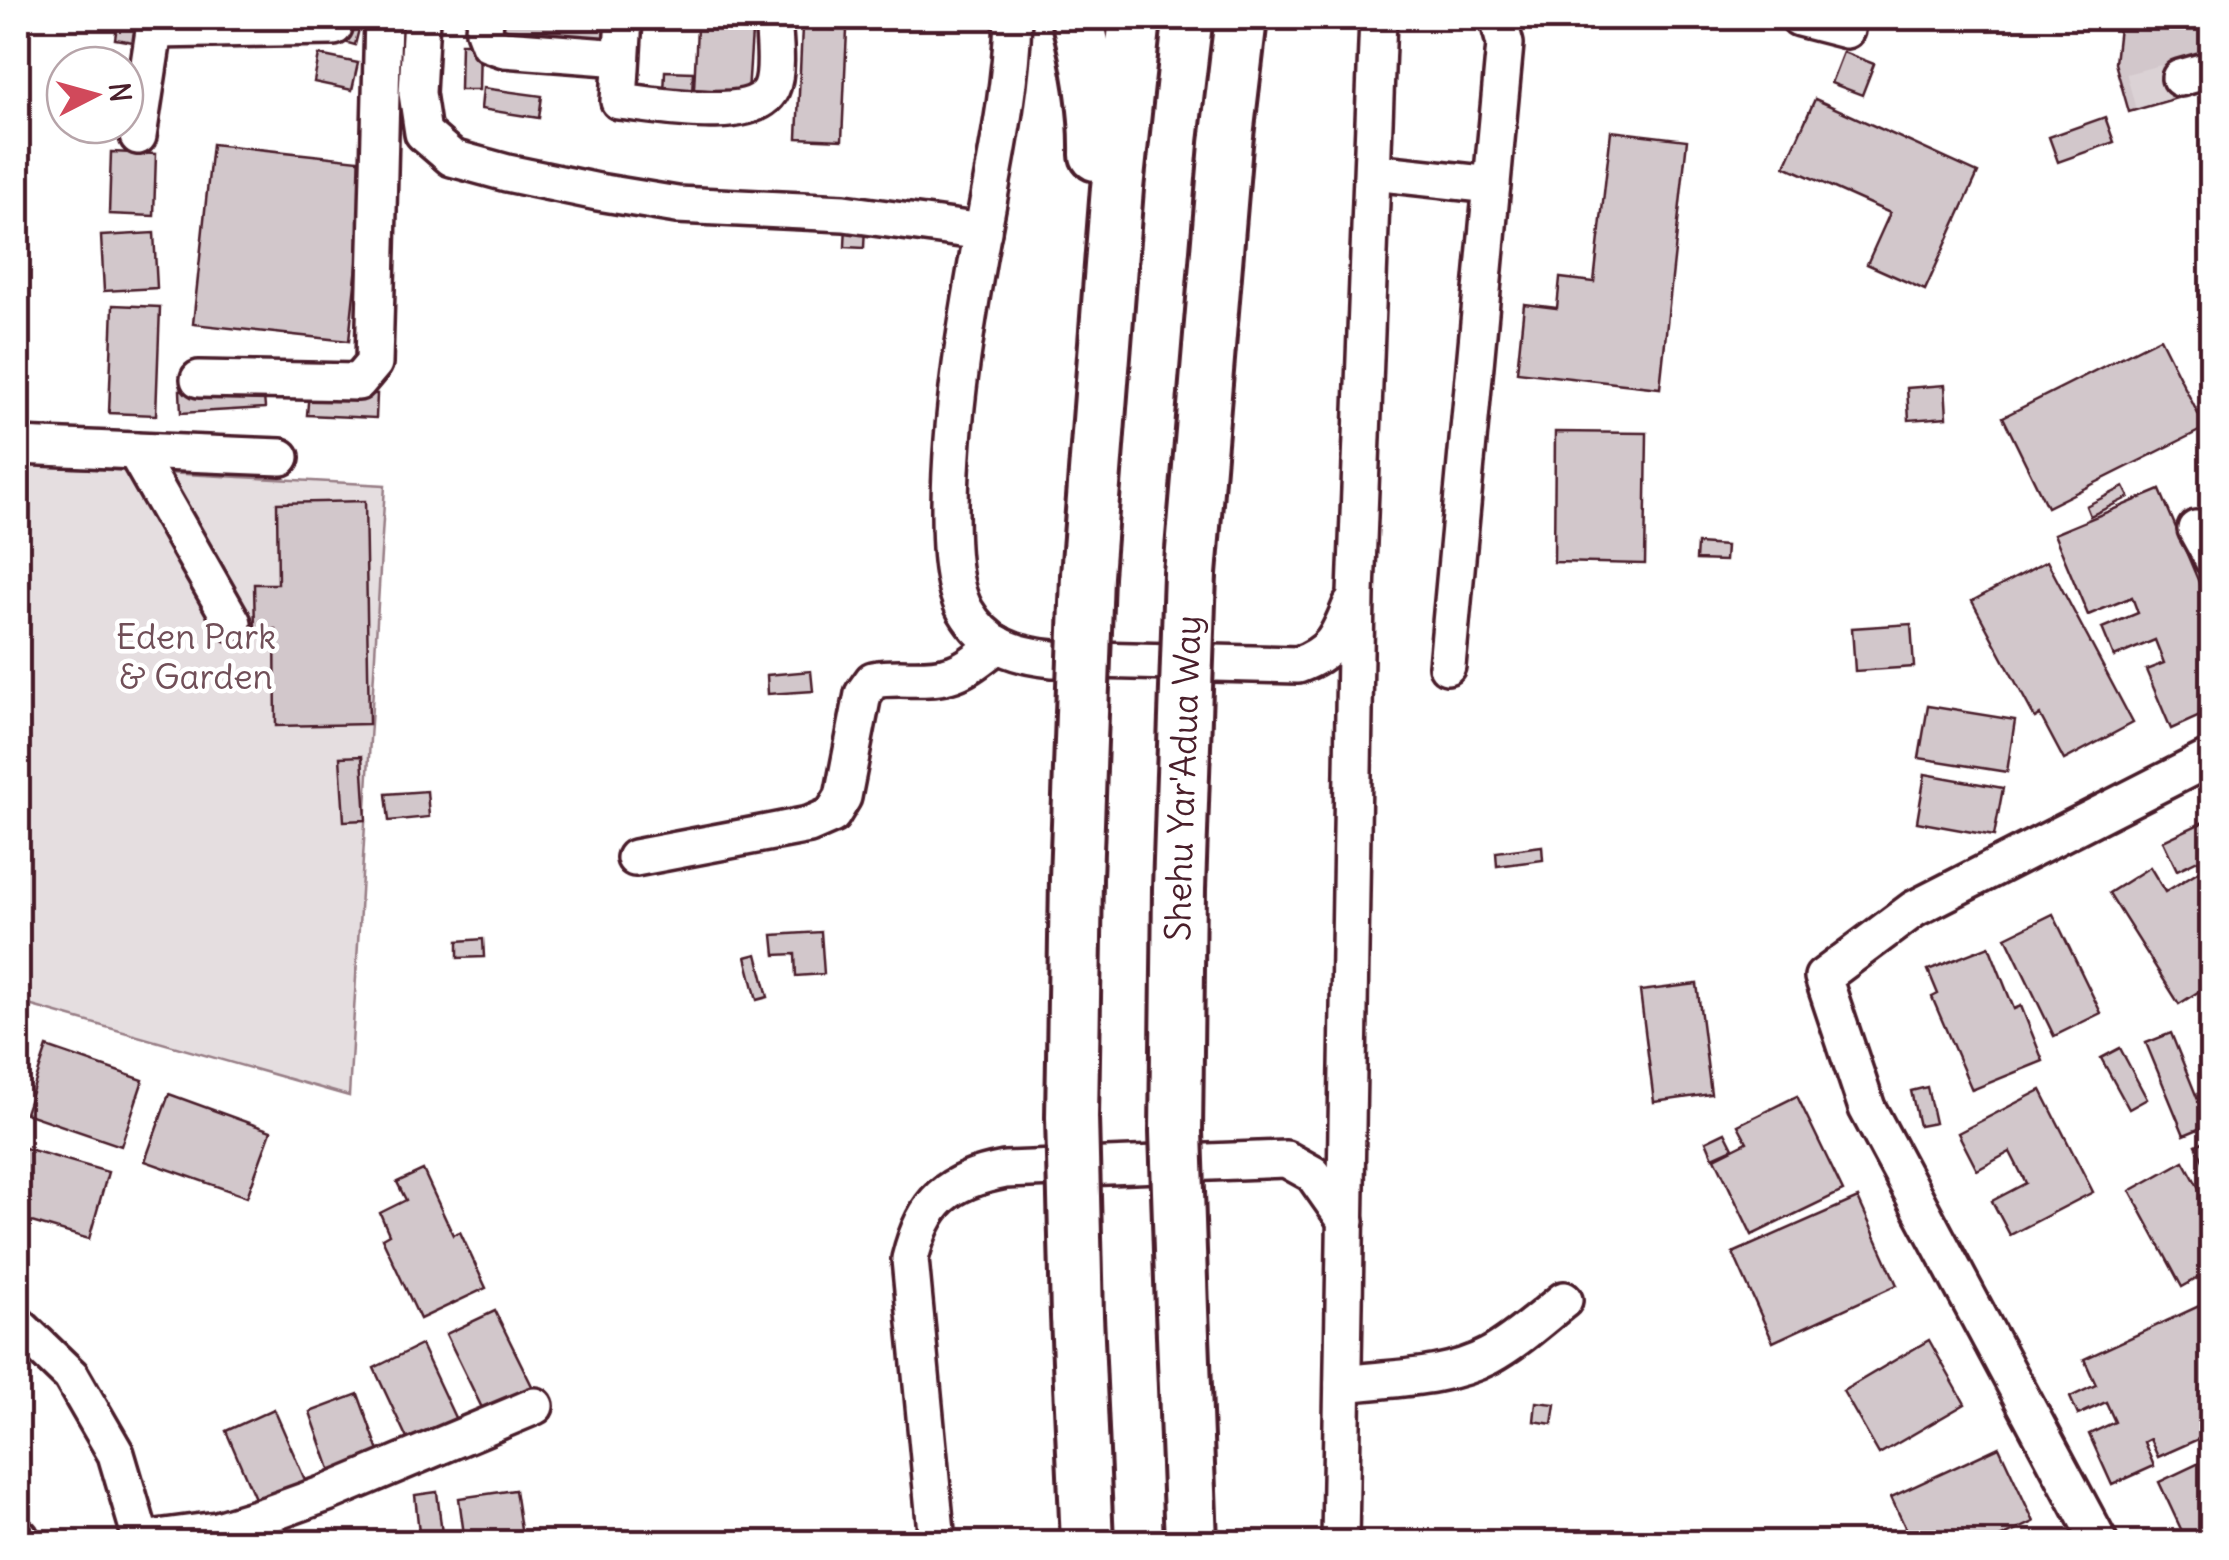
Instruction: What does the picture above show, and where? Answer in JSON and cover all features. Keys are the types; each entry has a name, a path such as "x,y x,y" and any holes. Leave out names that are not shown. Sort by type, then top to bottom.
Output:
{"highway":[{"path":"1077,18 1097,120 1095,291 1100,408"},
{"path":"1087,1542 1072,1117 1076,879 1087,576 1117,188 1135,18"},
{"name":"Shehu Yar'Adua Way","path":"1190,1542 1177,1095 1179,890 1190,574 1226,144 1241,18"}],"street":[{"path":"199,379 358,382 374,364 382,18"},
{"path":"420,18 418,93 422,133 452,158 580,188 678,205 844,214 983,232"},
{"path":"484,18 489,44 504,49 621,58"},
{"path":"624,18 618,101 715,110 746,107 762,99 771,88 775,64 773,18"},
{"path":"1014,18 995,177 954,418 950,544 964,607 981,631 1020,655 1298,665 1319,658 1332,646 1356,594"},
{"path":"1340,1542 1356,594 1378,18"},
{"path":"1447,666 1505,44 1498,18"},
{"path":"1799,18 1846,30"},
{"path":"145,90 155,24 334,28"},
{"path":"1373,172 1492,185"},
{"path":"18,446 281,457"},
{"path":"135,451 232,623"},
{"path":"635,858 809,825 832,815 842,797 863,694 874,680 891,676 945,676 963,669 998,644"},
{"path":"2099,1542 1867,1108 1823,977 1914,909 2212,757"},
{"path":"937,1542 910,1259 926,1215 955,1184 976,1175 1005,1170 1286,1159 1313,1174 1346,1221"},
{"path":"1343,1384 1447,1371 1471,1364 1491,1355 1564,1300"},
{"path":"18,1325 71,1376 116,1454 142,1541 217,1530 268,1514 535,1406"}],"green space":[{"name":"Eden Park & Garden","path":"18,465 385,485 349,1096 18,1002"}],"building":[{"path":"118,18 136,18 133,42 115,39"},
{"path":"347,18 361,21 355,45 337,40"},
{"path":"503,18 608,18 608,41 503,39"},
{"path":"695,18 756,18 756,30 695,25"},
{"path":"2120,18 2212,18 2212,62 2180,71 2177,98 2129,112 2115,63"},
{"path":"802,27 847,30 842,140 797,138"},
{"path":"697,28 752,32 748,93 694,89"},
{"path":"461,43 480,43 479,90 460,90"},
{"path":"1843,52 1874,64 1862,95 1831,83"},
{"path":"319,55 358,63 352,90 314,82"},
{"path":"665,71 693,72 692,96 664,94"},
{"path":"483,88 542,96 539,118 481,109"},
{"path":"1815,99 1978,173 1925,290 1867,264 1890,213 1785,166"},
{"path":"2105,117 2114,142 2058,162 2049,137"},
{"path":"1611,131 1687,140 1660,388 1517,372 1524,304 1557,308 1560,278 1594,282"},
{"path":"212,144 368,161 349,341 193,324"},
{"path":"111,152 156,154 154,216 109,214"},
{"path":"846,224 865,225 864,248 845,247"},
{"path":"154,233 157,288 104,291 101,236"},
{"path":"113,305 160,307 156,415 109,413"},
{"path":"2160,338 2205,428 2047,507 2003,417"},
{"path":"263,385 265,408 181,413 180,390"},
{"path":"1945,385 1947,417 1909,420 1907,388"},
{"path":"309,391 377,394 376,418 307,415"},
{"path":"1555,432 1647,433 1645,564 1554,562"},
{"path":"2124,487 2129,497 2090,516 2086,506"},
{"path":"2160,490 2212,613 2212,692 2201,696 2209,712 2171,729 2146,670 2164,663 2155,640 2114,657 2102,628 2138,613 2132,597 2088,615 2054,534"},
{"path":"365,501 369,724 276,726 275,629 255,630 254,584 278,584 277,503"},
{"path":"1697,544 1726,546 1725,561 1696,560"},
{"path":"2047,561 2133,723 2064,760 2040,715 2035,718 1972,601"},
{"path":"1911,624 1914,667 1855,671 1852,628"},
{"path":"811,671 813,691 768,694 767,675"},
{"path":"1928,706 2015,720 2007,772 1919,758"},
{"path":"362,756 366,820 344,821 340,757"},
{"path":"1925,774 2003,788 1994,836 1917,822"},
{"path":"427,791 429,817 389,821 386,794"},
{"path":"2212,818 2212,853 2177,870 2163,841"},
{"path":"1542,846 1543,860 1497,866 1496,852"},
{"path":"2212,863 2212,983 2179,1004 2109,893 2150,867 2165,892"},
{"path":"2053,914 2101,1013 2054,1036 2006,937"},
{"path":"821,932 824,974 796,976 795,954 775,955 773,935"},
{"path":"483,939 484,957 458,958 458,941"},
{"path":"1989,946 2014,1009 2021,1006 2043,1061 1972,1090 1932,997 1938,994 1928,970"},
{"path":"757,954 768,997 757,1000 746,957"},
{"path":"1697,984 1711,1094 1654,1102 1640,991"},
{"path":"2171,1033 2208,1125 2184,1135 2146,1043"},
{"path":"47,1047 143,1080 121,1146 25,1113"},
{"path":"2120,1048 2147,1099 2129,1109 2101,1058"},
{"path":"1927,1087 1935,1123 1919,1126 1911,1091"},
{"path":"2041,1090 2093,1192 2010,1235 1992,1201 2026,1183 2010,1152 1977,1170 1958,1133"},
{"path":"169,1094 271,1131 247,1197 145,1161"},
{"path":"1797,1096 1843,1191 1752,1235 1715,1158 1747,1142 1738,1125"},
{"path":"1725,1132 1733,1148 1713,1157 1706,1141"},
{"path":"2212,1138 2212,1181 2196,1145"},
{"path":"18,1146 108,1172 89,1239 18,1218"},
{"path":"2184,1161 2212,1212 2212,1270 2182,1287 2130,1191"},
{"path":"423,1170 453,1235 460,1232 486,1288 420,1319 382,1238 389,1234 380,1213 406,1200 397,1182"},
{"path":"1858,1198 1897,1285 1773,1342 1733,1253"},
{"path":"2212,1300 2212,1433 2158,1457 2150,1439 2144,1442 2154,1466 2112,1485 2089,1434 2115,1422 2106,1402 2078,1415 2070,1397 2096,1385 2084,1359"},
{"path":"495,1311 533,1388 484,1412 446,1334"},
{"path":"1929,1340 1965,1404 1879,1454 1843,1391"},
{"path":"421,1345 457,1422 410,1445 374,1368"},
{"path":"358,1394 381,1457 332,1475 310,1412"},
{"path":"1536,1402 1555,1404 1552,1424 1534,1421"},
{"path":"274,1409 309,1489 260,1510 226,1431"},
{"path":"1999,1447 2034,1522 1991,1542 1912,1542 1891,1497"},
{"path":"2212,1457 2212,1542 2187,1542 2159,1482"},
{"path":"515,1490 523,1542 465,1542 459,1498"},
{"path":"437,1492 443,1542 420,1542 415,1495"}],"tunnel":[{"path":"2131,91 2180,78"}]}
